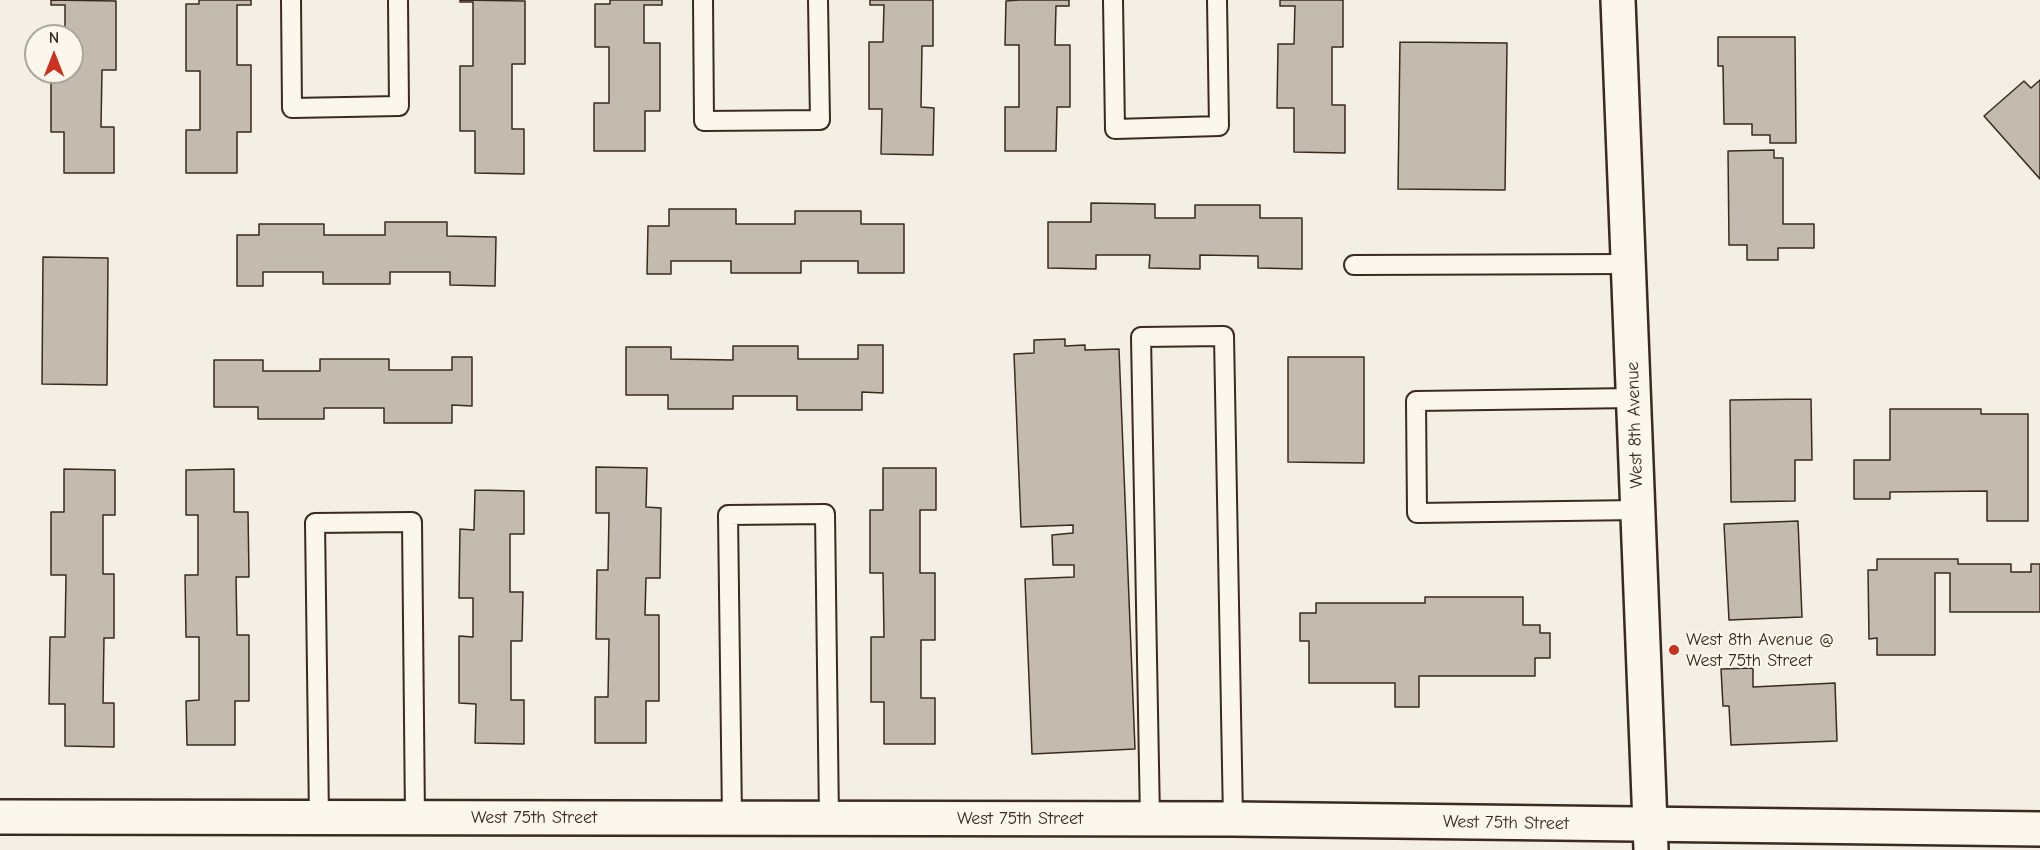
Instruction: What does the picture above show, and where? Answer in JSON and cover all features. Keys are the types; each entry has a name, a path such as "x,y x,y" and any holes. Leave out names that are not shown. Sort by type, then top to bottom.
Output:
{"street":[{"name":"West 8th Avenue","path":"1617,0 1650,837"},
{"name":"West 75th Street","path":"0,817 1233,819 1650,837 2040,829"}],"lane":[{"path":"291,0 292,108 399,106 398,0"},
{"path":"703,0 704,122 820,120 818,0"},
{"path":"1113,0 1115,129 1220,126 1217,0"},
{"path":"1354,265 1628,264"},
{"path":"1150,819 1141,337 1224,336 1233,819"},
{"path":"1634,398 1416,401 1417,513 1638,510"},
{"path":"732,818 728,515 825,514 829,819"},
{"path":"319,818 315,523 412,522 415,818"}],"building":[{"path":"51,0 116,1 116,70 102,70 101,127 114,127 114,173 64,173 64,132 51,132 51,84 84,84 84,24 65,24 65,5 51,5"},
{"path":"199,0 251,0 251,5 237,5 237,65 251,65 251,132 237,132 237,173 186,173 186,130 200,130 200,71 186,71 186,4 199,4"},
{"path":"460,0 525,1 525,64 512,64 512,129 524,129 524,174 475,173 475,131 460,131 460,66 473,66 473,2 460,2"},
{"path":"610,0 662,0 662,5 644,5 644,43 660,43 660,111 645,111 645,151 594,151 594,103 609,103 609,47 595,47 595,4 610,4"},
{"path":"870,0 933,0 933,46 922,46 921,107 934,108 933,155 881,154 882,109 869,109 869,42 883,42 884,5 870,5"},
{"path":"1069,0 1069,6 1056,6 1055,45 1070,45 1070,107 1057,107 1056,151 1005,151 1005,107 1019,107 1019,45 1005,45 1006,1"},
{"path":"1280,0 1343,0 1343,47 1332,47 1332,105 1345,105 1345,153 1294,152 1294,108 1277,108 1278,44 1294,44 1295,6 1280,6"},
{"path":"1718,37 1795,37 1796,143 1770,143 1770,135 1752,135 1752,124 1724,124 1723,66 1718,66"},
{"path":"1400,42 1507,43 1505,190 1398,189"},
{"path":"2040,80 2040,179 1984,116 2024,81 2031,88"},
{"path":"1774,150 1774,158 1783,158 1783,224 1814,224 1814,248 1778,248 1778,260 1747,260 1747,245 1729,245 1728,151"},
{"path":"1091,203 1155,204 1155,218 1195,218 1195,205 1260,205 1260,218 1302,218 1302,269 1258,268 1258,256 1200,255 1200,269 1149,268 1150,255 1096,255 1096,269 1048,268 1048,222 1091,222"},
{"path":"669,209 736,209 736,224 795,224 795,211 861,211 861,224 904,224 904,273 858,273 858,261 801,261 801,273 731,273 731,261 671,261 671,274 647,274 648,226 669,226"},
{"path":"385,222 447,222 447,236 496,237 495,286 450,285 450,272 390,272 390,284 323,284 323,272 263,272 263,286 237,286 237,235 259,235 259,224 324,224 324,235 385,235"},
{"path":"43,257 108,258 107,385 42,384"},
{"path":"1065,339 1065,346 1085,345 1085,350 1119,349 1135,749 1032,754 1025,579 1074,577 1074,565 1053,565 1052,535 1073,533 1073,525 1021,527 1014,354 1034,353 1034,340"},
{"path":"858,345 883,345 883,393 862,392 862,410 797,410 797,396 733,396 733,409 668,409 668,395 626,395 626,347 671,347 671,359 733,360 733,346 798,346 798,359 858,359"},
{"path":"452,357 472,357 472,406 452,405 452,423 384,423 384,408 324,408 324,419 258,419 258,407 214,407 214,360 263,360 263,371 320,371 320,359 389,359 389,370 452,370"},
{"path":"1288,357 1364,357 1364,463 1288,462"},
{"path":"1811,399 1812,460 1795,460 1795,501 1731,502 1730,400"},
{"path":"1890,409 1981,409 1981,414 2028,414 2028,521 1987,521 1987,491 1890,492 1890,499 1854,499 1854,460 1890,460"},
{"path":"596,467 647,468 646,507 661,508 660,578 646,578 645,615 659,615 659,701 646,701 646,743 595,743 595,697 608,697 609,639 596,639 597,570 608,570 609,513 596,513"},
{"path":"883,468 936,468 936,510 920,510 920,573 935,573 935,640 921,640 921,698 935,698 935,744 884,744 884,702 871,702 871,637 884,637 883,573 870,573 870,510 883,510"},
{"path":"64,469 115,470 115,515 103,515 103,574 114,574 114,638 104,638 103,703 114,703 114,747 65,746 65,704 49,704 50,637 65,637 66,575 51,575 51,512 64,512"},
{"path":"234,469 234,512 248,512 249,577 236,577 237,635 249,635 249,701 235,701 235,745 187,745 186,701 199,700 199,637 186,637 185,575 198,575 198,515 186,515 186,470"},
{"path":"475,490 524,491 524,534 510,534 510,592 523,592 522,641 511,641 511,700 524,700 524,744 475,743 476,704 459,703 459,636 473,637 473,598 459,598 460,529 474,530"},
{"path":"1798,521 1802,617 1729,620 1724,524"},
{"path":"1877,559 1958,559 1958,564 2011,564 2011,572 2031,572 2031,564 2040,564 2040,612 1950,612 1950,573 1935,573 1935,655 1877,655 1877,638 1869,639 1868,570 1877,570"},
{"path":"1425,597 1523,597 1523,625 1540,625 1540,633 1550,633 1550,658 1535,658 1535,676 1419,676 1419,707 1395,707 1395,683 1309,683 1309,641 1300,641 1300,613 1316,613 1316,603 1425,603"},
{"path":"1753,668 1753,687 1835,683 1837,741 1731,745 1729,706 1723,706 1721,669"}],"place":[{"name":"West 8th Avenue @ West 75th Street","path":"1674,650"}]}
